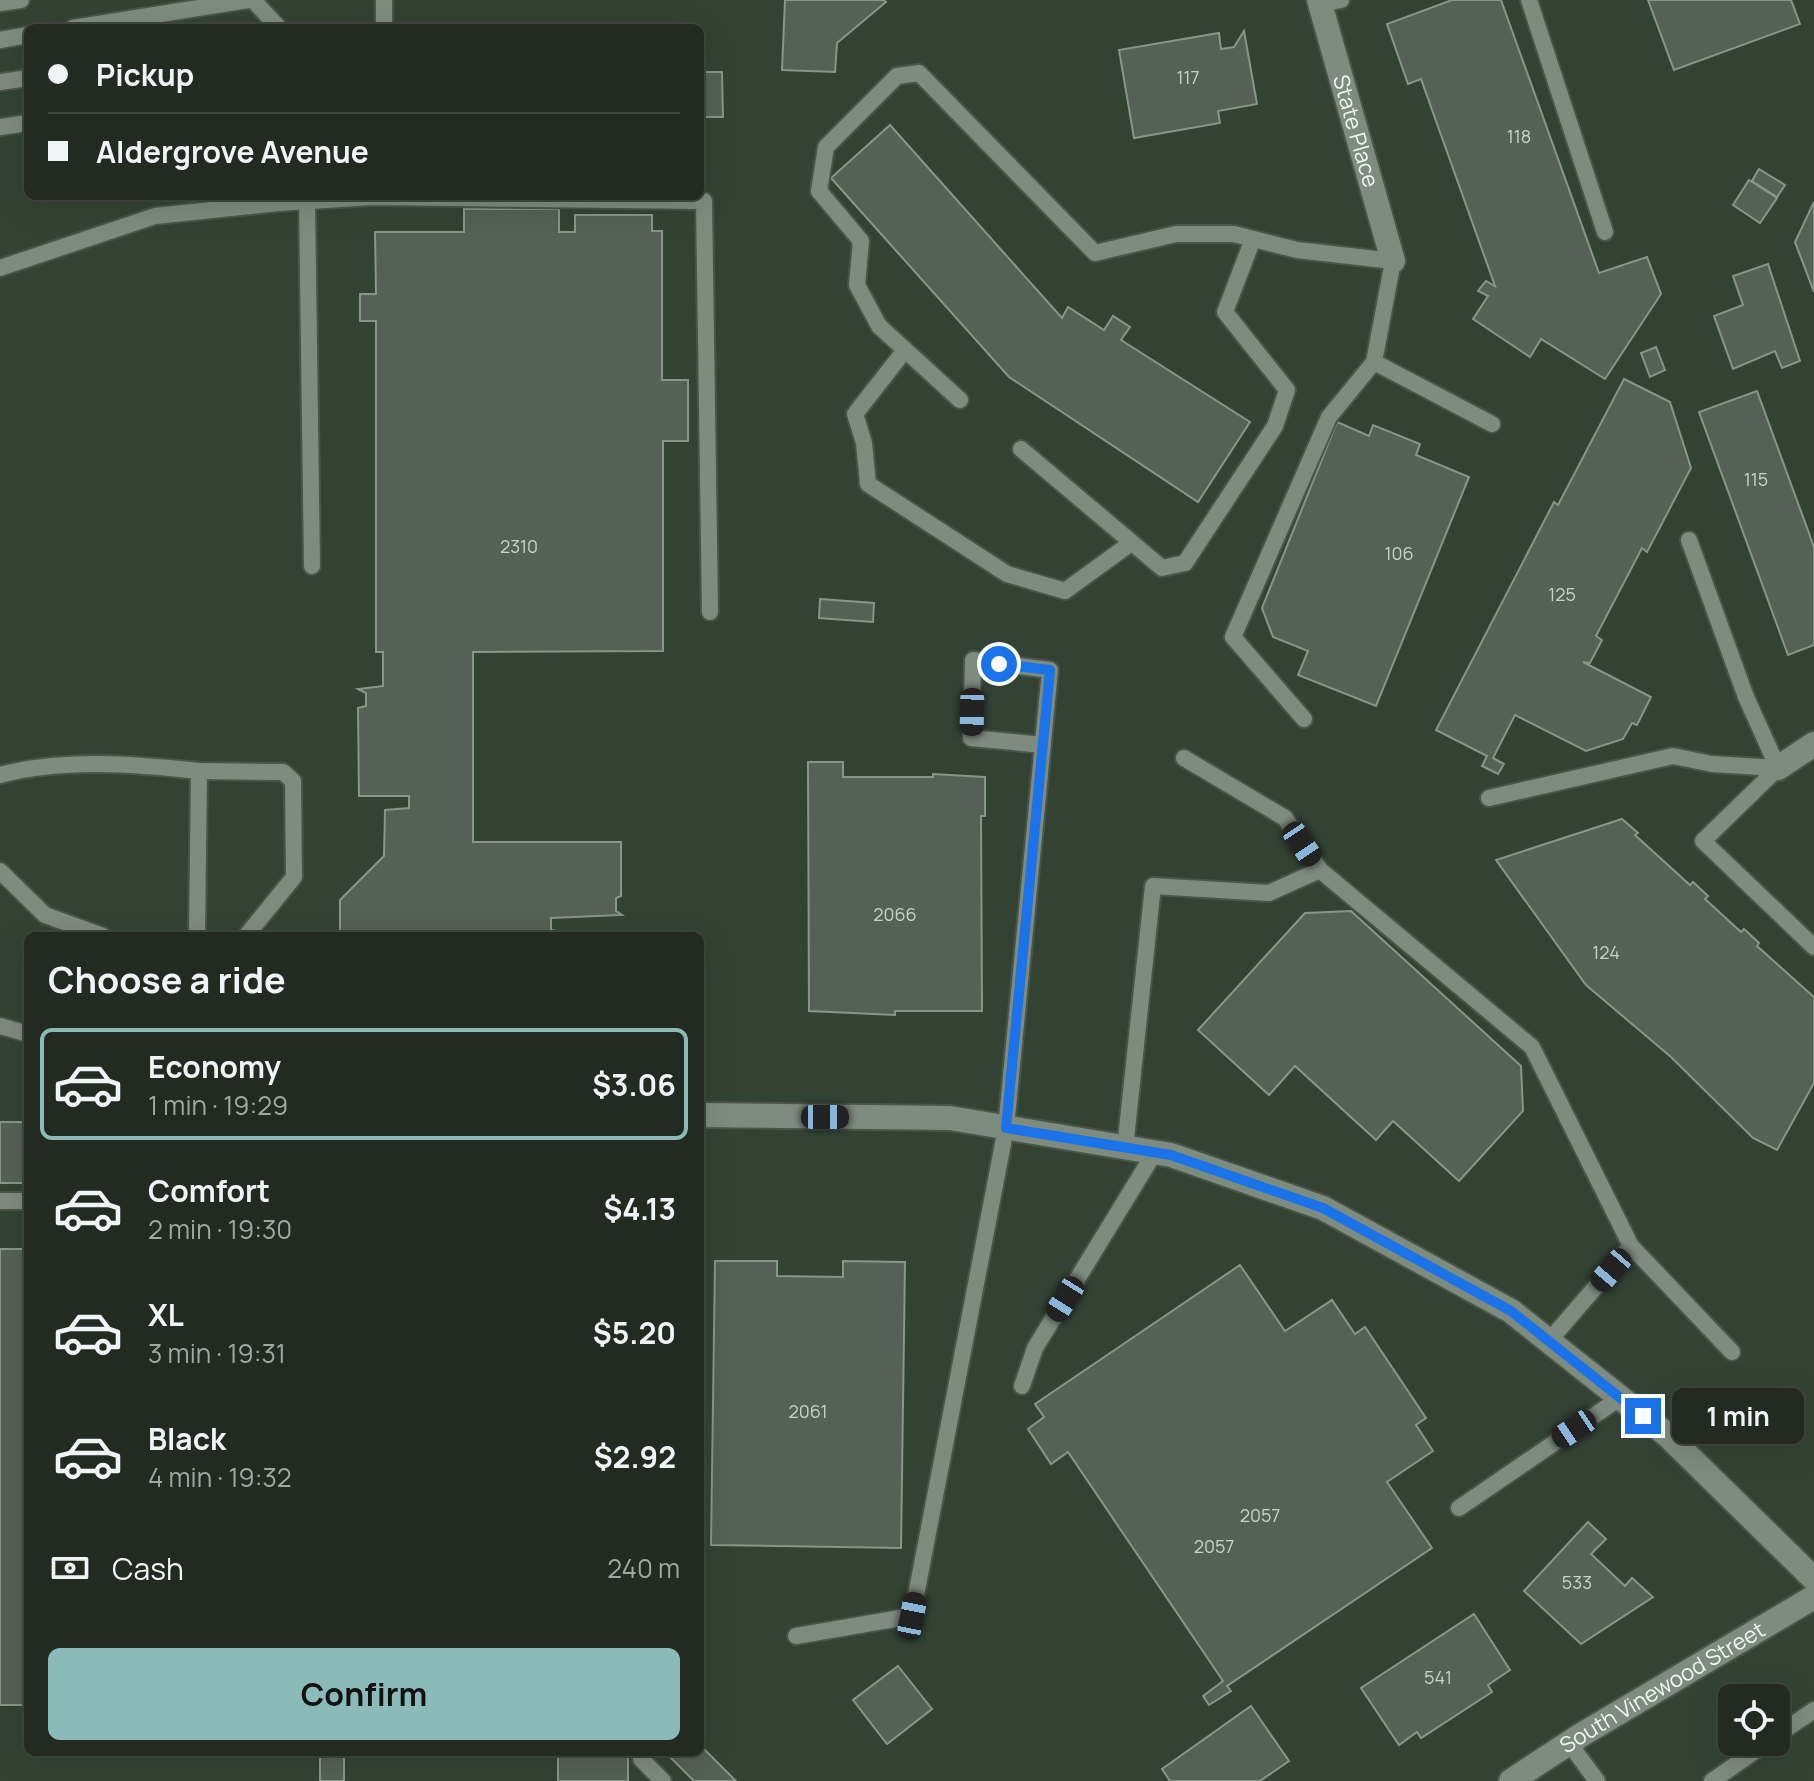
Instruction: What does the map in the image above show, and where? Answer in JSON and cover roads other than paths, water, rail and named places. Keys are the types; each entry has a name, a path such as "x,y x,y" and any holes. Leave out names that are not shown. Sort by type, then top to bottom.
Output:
{"street":[{"name":"State Place","path":"1327,1 1393,261"},
{"path":"1778,768 1814,744"},
{"path":"704,1115 950,1118 1155,1152 1323,1208 1511,1311 1666,1434 1814,1579"},
{"name":"South Vinewood Street","path":"1511,1781 1814,1597"}],"lane":[{"path":"0,3 21,0"},
{"path":"98,24 250,0 275,24"},
{"path":"384,0 384,24"},
{"path":"1529,0 1605,232"},
{"path":"0,40 24,36"},
{"path":"960,400 879,326 857,285 861,241 819,191 826,147 897,76 919,73 1095,253 1176,234 1234,234 1297,250 1393,261 1374,362 1329,417 1233,637 1304,719"},
{"path":"0,82 24,79"},
{"path":"0,127 24,124"},
{"path":"0,268 155,216 324,200"},
{"path":"621,200 704,201 710,612"},
{"path":"307,201 312,566"},
{"path":"1021,449 1162,568 1185,563 1275,426 1287,390 1261,353 1225,312 1253,239"},
{"path":"905,350 855,414 864,443 868,484 1007,574 1065,591 1131,543"},
{"path":"1374,362 1492,424"},
{"path":"1689,540 1746,697 1778,768"},
{"path":"796,1636 912,1616 1006,1128 1043,745 1050,670 973,660 971,738 1043,745"},
{"path":"1489,798 1673,756 1712,764 1778,768"},
{"path":"1184,758 1285,818 1320,870 1532,1047 1631,1246 1732,1352"},
{"path":"0,775 44,767 159,765 197,771 283,772 293,781 294,877 249,932"},
{"path":"1778,768 1703,841 1814,947"},
{"path":"197,771 197,932"},
{"path":"1125,1148 1153,886 1269,893 1320,870"},
{"path":"0,871 45,915 92,932"},
{"path":"0,1026 24,1033"},
{"path":"1022,1386 1035,1348 1155,1152"},
{"path":"0,1201 24,1201"},
{"path":"1549,1341 1631,1246"},
{"path":"1459,1508 1620,1398"},
{"path":"1790,1726 1814,1710"},
{"path":"1569,1743 1597,1781"},
{"path":"639,1781 641,1756"},
{"path":"641,1756 663,1781"},
{"path":"1712,1781 1748,1756"}]}
